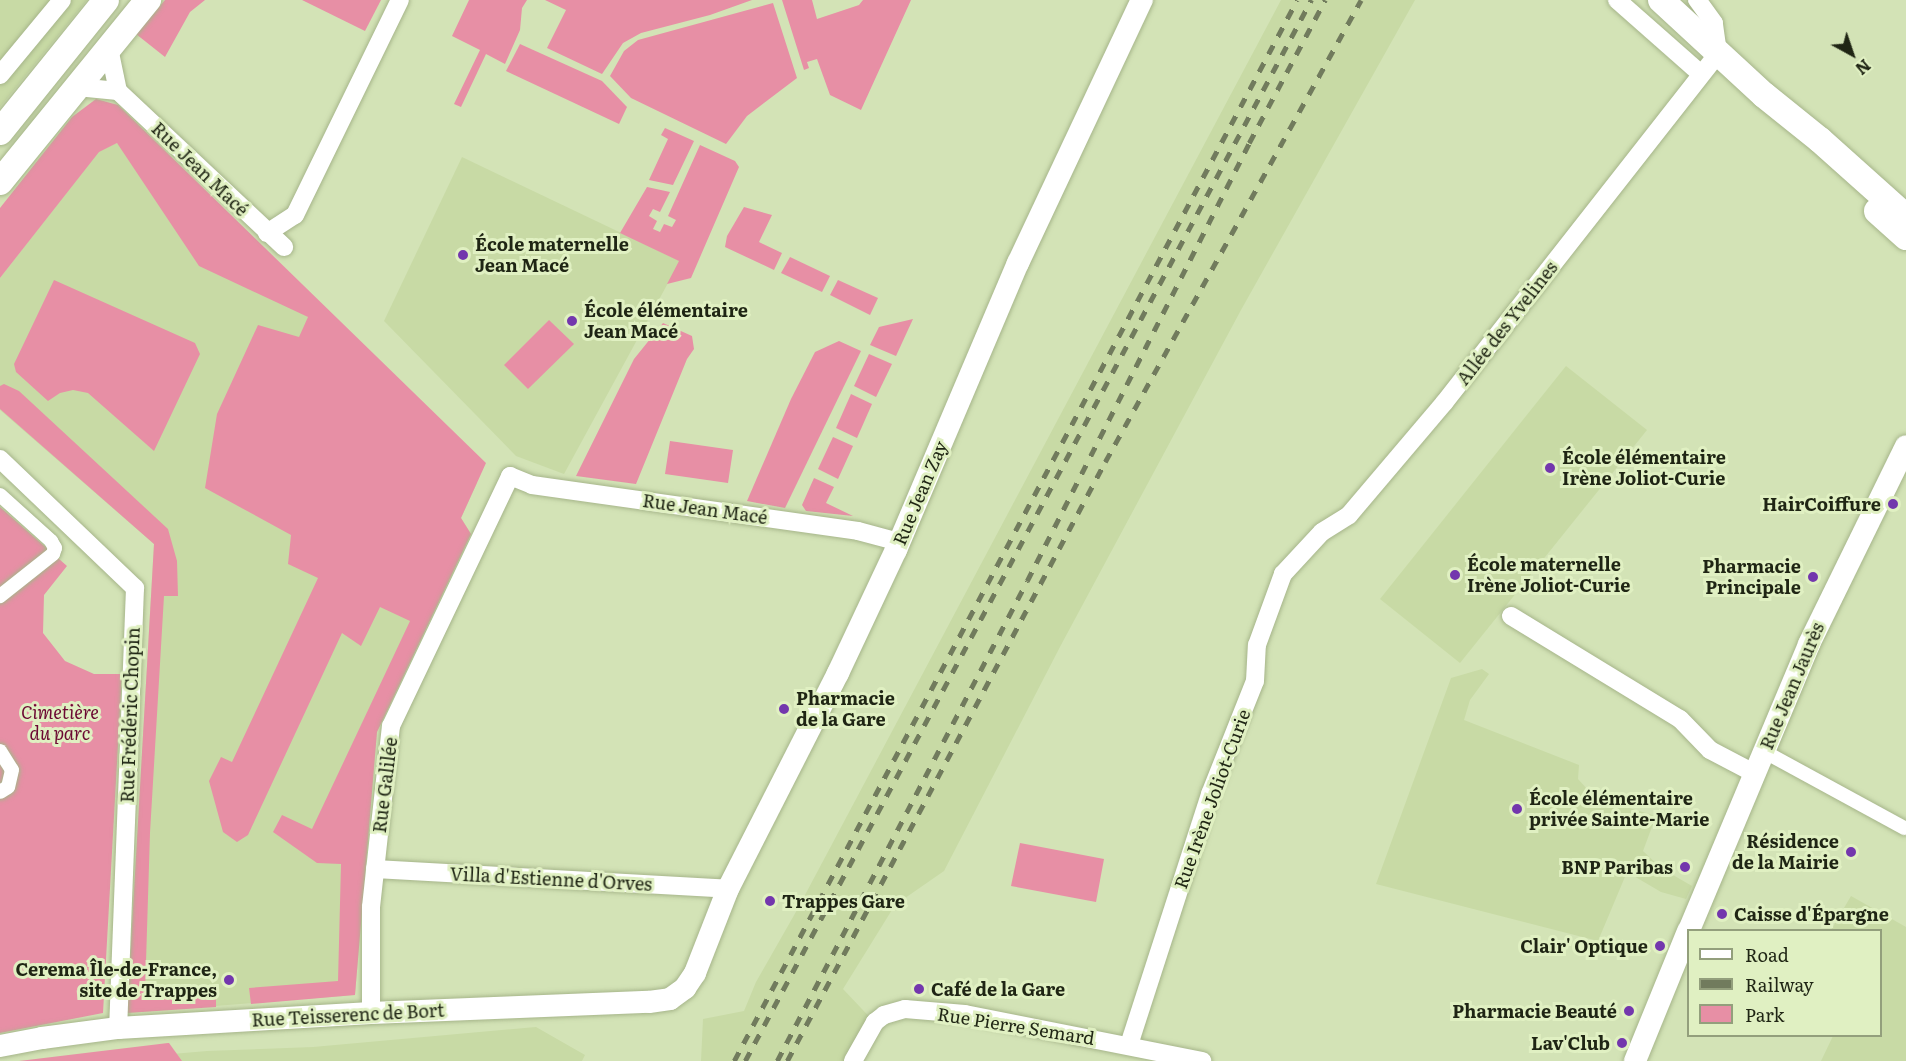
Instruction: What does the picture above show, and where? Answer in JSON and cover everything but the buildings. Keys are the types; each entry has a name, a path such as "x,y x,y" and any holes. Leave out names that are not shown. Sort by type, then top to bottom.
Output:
{"main road":[{"path":"0,132 106,0"},
{"path":"0,182 148,0"},
{"path":"1661,0 1764,95 1820,140 1906,217"},
{"path":"1764,95 1818,157 1906,237"}],"street":[{"path":"0,75 62,0"},
{"path":"267,233 295,215 400,0"},
{"name":"Rue Jean Zay","path":"690,982 728,889 838,673 899,542 1018,263 1142,0"},
{"path":"1617,0 1701,74"},
{"path":"1697,0 1714,23 1711,46"},
{"name":"Allée des Yvelines","path":"1296,557 1322,532 1349,515 1444,403 1701,74 1711,46"},
{"path":"76,87 118,91 109,48"},
{"name":"Rue Jean Macé","path":"118,91 284,247"},
{"name":"Rue Jean Jaurès","path":"1690,929 1809,644 1906,446"},
{"name":"Rue Frédéric Chopin","path":"0,459 135,588 118,1028"},
{"name":"Rue Jean Macé","path":"510,476 532,485 858,531 899,542"},
{"name":"Rue Galilée","path":"371,1013 371,919 391,726 510,476"},
{"path":"0,495 55,548 53,554 0,596"},
{"name":"Rue Irène Joliot-Curie","path":"1129,1045 1210,794 1255,681 1257,645 1283,573 1296,557"},
{"path":"1510,616 1680,718 1710,750 1754,773"},
{"path":"1763,751 1904,828"},
{"path":"0,752 12,770 8,787 0,792"},
{"name":"Villa d'Estienne d'Orves","path":"375,869 728,889"},
{"name":"Rue Jean Jaurès","path":"1635,1061 1687,936"},
{"name":"Rue Teisserenc de Bort","path":"0,1046 118,1028 371,1013 649,1002 675,997 690,982"},
{"name":"Rue Pierre Semard","path":"853,1061 875,1022 884,1016 905,1009 965,1014 1202,1061"}],"shaded area":[{"path":"0,0 87,0 0,107"},
{"path":"1281,0 1415,0 1241,310 1061,645 944,871 895,905 843,989 879,1027 861,1061 701,1061 703,1019 744,1011 756,982 797,910"},
{"path":"117,143 308,317 477,483 461,518 471,534 377,732 355,995 127,1013 154,544 0,410 0,278 99,151"},
{"name":"École élémentaire Jean Macé","path":"462,157 680,261 564,474 516,456 384,321"},
{"name":"École élémentaire Irène Joliot-Curie","path":"1566,366 1647,430 1460,663 1380,599"},
{"name":"École élémentaire privée Sainte-Marie","path":"1482,669 1489,674 1470,700 1464,720 1579,765 1578,779 1588,790 1605,797 1606,801 1656,816 1643,851 1661,868 1692,886 1686,899 1661,892 1627,872 1598,941 1376,884 1451,678"},
{"path":"1851,896 1906,927 1906,1061 1821,1061 1833,1037 1882,1037 1882,929 1832,929"},
{"path":"536,1027 585,1055 582,1061 91,1061 207,1051 313,1047"}],"green space":[{"path":"165,0 205,0 190,12 165,57 136,34"},
{"path":"302,0 381,0 365,31"},
{"path":"469,0 527,0 522,8 520,30 505,64 486,54 461,107 454,104 480,50 452,36"},
{"path":"545,0 752,0 710,15 641,33 623,43 602,74 547,48 566,10"},
{"path":"782,0 812,0 817,19 859,5 863,0 911,0 861,110 830,95 817,59 807,62 809,68 804,70"},
{"path":"773,3 797,78 747,116 726,144 631,98 610,76 624,51 638,40"},
{"path":"520,44 602,81 627,107 619,124 506,71"},
{"path":"96,99 118,105 486,463 461,518 471,534 377,732 355,995 251,1004 249,988 338,981 341,864 317,863 273,832 282,815 312,829 410,621 380,607 361,646 342,633 248,835 237,842 223,832 209,781 221,757 232,762 318,578 288,564 291,535 205,488 217,414 258,325 299,337 308,317 199,266 117,143 99,152 0,278 0,208 72,117"},
{"path":"665,128 694,141 673,185 649,180 668,139 661,135"},
{"path":"700,145 735,161 739,167 691,278 667,284 679,261 620,233 647,187 670,192 660,212 653,209 649,216 657,221 653,229 660,232 664,224 672,227 676,220 668,216"},
{"path":"744,207 772,215 759,242 782,253 774,270 725,247 727,236"},
{"path":"790,257 830,276 822,292 781,273"},
{"path":"54,280 195,343 200,354 154,451 88,393 73,390 60,393 48,401 16,372 14,364"},
{"path":"838,280 878,298 870,315 830,295"},
{"path":"913,319 896,356 870,345 879,327"},
{"path":"549,320 574,344 528,389 504,365"},
{"path":"663,323 692,336 694,349 687,359 636,484 576,476 634,359"},
{"path":"839,341 861,351 785,508 747,501 791,399 815,352"},
{"path":"869,354 892,364 876,397 854,386"},
{"path":"4,384 19,391 168,529 177,561 178,596 164,596 150,833 145,994 216,989 216,1007 127,1013 154,544 0,409 0,386"},
{"path":"851,394 872,404 857,438 836,428"},
{"path":"833,437 853,446 838,479 818,469"},
{"path":"670,441 733,450 728,483 665,474"},
{"path":"814,478 834,487 826,503 853,516 806,511 802,505"},
{"name":"Cimetière du parc","path":"0,507 67,566 44,595 43,633 65,661 94,674 122,674 103,1013 0,1033"},
{"path":"1020,843 1104,859 1096,902 1011,886"},
{"path":"168,1043 182,1061 19,1061"}],"railway":[{"path":"734,1061 1297,0"},
{"path":"745,1061 1311,0"},
{"path":"777,1061 1027,581 1249,143 1325,0"},
{"path":"787,1061 1105,462 1361,0"}],"place":[{"name":"École maternelle Jean Macé","path":"463,255"},
{"name":"École élémentaire Jean Macé","path":"572,321"},
{"name":"École élémentaire Irène Joliot-Curie","path":"1550,468"},
{"name":"HairCoiffure","path":"1893,504"},
{"name":"École maternelle Irène Joliot-Curie","path":"1455,575"},
{"name":"Pharmacie Principale","path":"1813,577"},
{"name":"Pharmacie de la Gare","path":"784,709"},
{"name":"École élémentaire privée Sainte-Marie","path":"1517,809"},
{"name":"Résidence de la Mairie","path":"1851,852"},
{"name":"BNP Paribas","path":"1685,867"},
{"name":"Trappes Gare","path":"770,901"},
{"name":"Caisse d'Épargne","path":"1722,914"},
{"name":"Clair' Optique","path":"1660,946"},
{"name":"Cerema Île-de-France, site de Trappes","path":"229,980"},
{"name":"Café de la Gare","path":"919,989"},
{"name":"Pharmacie Beauté","path":"1629,1011"},
{"name":"Lav'Club","path":"1622,1043"}]}
